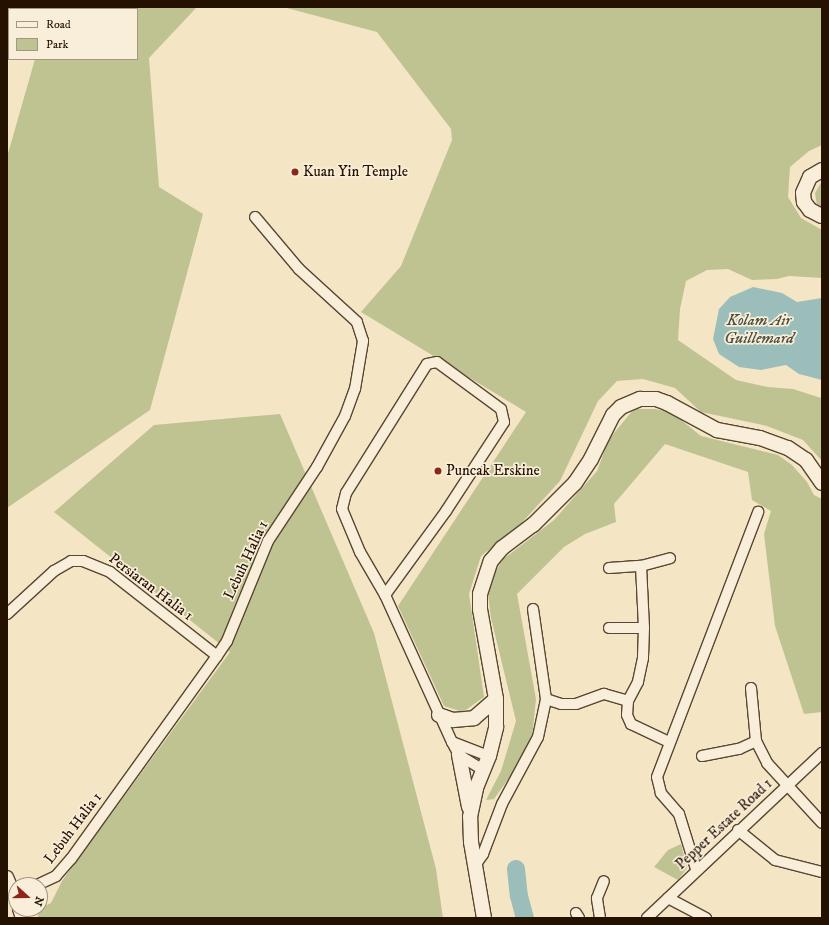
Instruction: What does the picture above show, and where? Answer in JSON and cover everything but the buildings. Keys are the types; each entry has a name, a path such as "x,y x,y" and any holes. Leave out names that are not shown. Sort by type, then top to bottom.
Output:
{"main road":[{"path":"822,170 810,177 803,193 804,202 810,210 822,216"},
{"path":"470,817 483,770 489,756 496,727 496,699 480,609 484,575 491,561 502,548 533,524 575,483 591,459 604,429 621,407 640,399 656,399 717,430 760,438 776,444 806,460 822,483"},
{"path":"439,715 460,720 474,718 496,699"},
{"path":"459,755 470,817 474,867 484,918"}],"street":[{"name":"Lebuh Halia 1","path":"48,880 56,876 71,859 227,641 268,541 317,467 345,416 355,389 362,341 357,322 298,269 255,217"},
{"path":"385,596 446,511 504,422 501,409 437,362 427,364 346,493 342,508 360,552 385,596 452,742 459,755 483,770"},
{"path":"696,869 680,814 657,786 657,777 668,742 758,512"},
{"path":"609,568 641,566 670,558"},
{"name":"Persiaran Halia 1","path":"7,614 54,571 71,561 83,560 110,572 216,656"},
{"path":"641,566 644,628 643,658 638,682 628,701 627,715 631,724 668,742"},
{"path":"474,867 483,854 502,804 538,738 546,699 533,609"},
{"path":"609,628 644,628"},
{"path":"751,688 756,741 767,763 822,823"},
{"path":"546,699 561,704 576,704 604,694 628,701"},
{"path":"702,756 734,750 756,741"},
{"path":"452,742 466,745 489,756"},
{"name":"Pepper Estate Road 1","path":"647,918 696,869 822,753"},
{"path":"738,830 775,860 822,872"},
{"path":"600,918 597,898 604,881"},
{"path":"668,898 706,918"}],"green space":[{"path":"8,7 197,7 149,58 159,187 203,214 150,410 7,508 7,157 35,60 138,60 138,8"},
{"path":"283,7 822,7 822,145 809,151 790,167 788,197 801,218 822,230 822,278 789,276 777,279 752,280 728,269 707,270 686,281 680,309 678,340 736,380 768,387 793,389 821,398 822,461 803,440 767,426 701,412 675,388 643,379 617,381 598,401 560,481 516,529 481,556 469,594 484,697 463,712 444,706 398,606 526,412 361,312 401,266 452,140 451,129 377,32"},
{"path":"822,181 822,208 817,206 815,193"},
{"path":"634,409 655,409 671,412 701,436 778,455 792,465 807,482 814,495 822,499 822,712 804,714 775,626 764,534 771,511 752,500 748,472 665,444 614,504 616,522 585,534 564,547 517,594 536,699 532,738 519,764 494,799 486,800 501,771 516,721 491,618 487,587 502,560 554,520 597,471 609,439"},
{"path":"280,414 374,633 436,869 443,918 38,918 48,917 48,904 51,903 62,881 230,652 54,512 154,425"},
{"path":"681,844 687,868 678,880 654,867 668,850"}],"water":[{"name":"Kolam Air Guillemard","path":"753,287 782,293 797,302 822,298 822,380 799,374 786,365 761,370 739,367 719,354 713,339 719,309 730,297"}],"waterway":[{"path":"516,869 519,896 525,918"}],"place":[{"name":"Kuan Yin Temple","path":"295,172"},
{"name":"Puncak Erskine","path":"438,471"}]}
